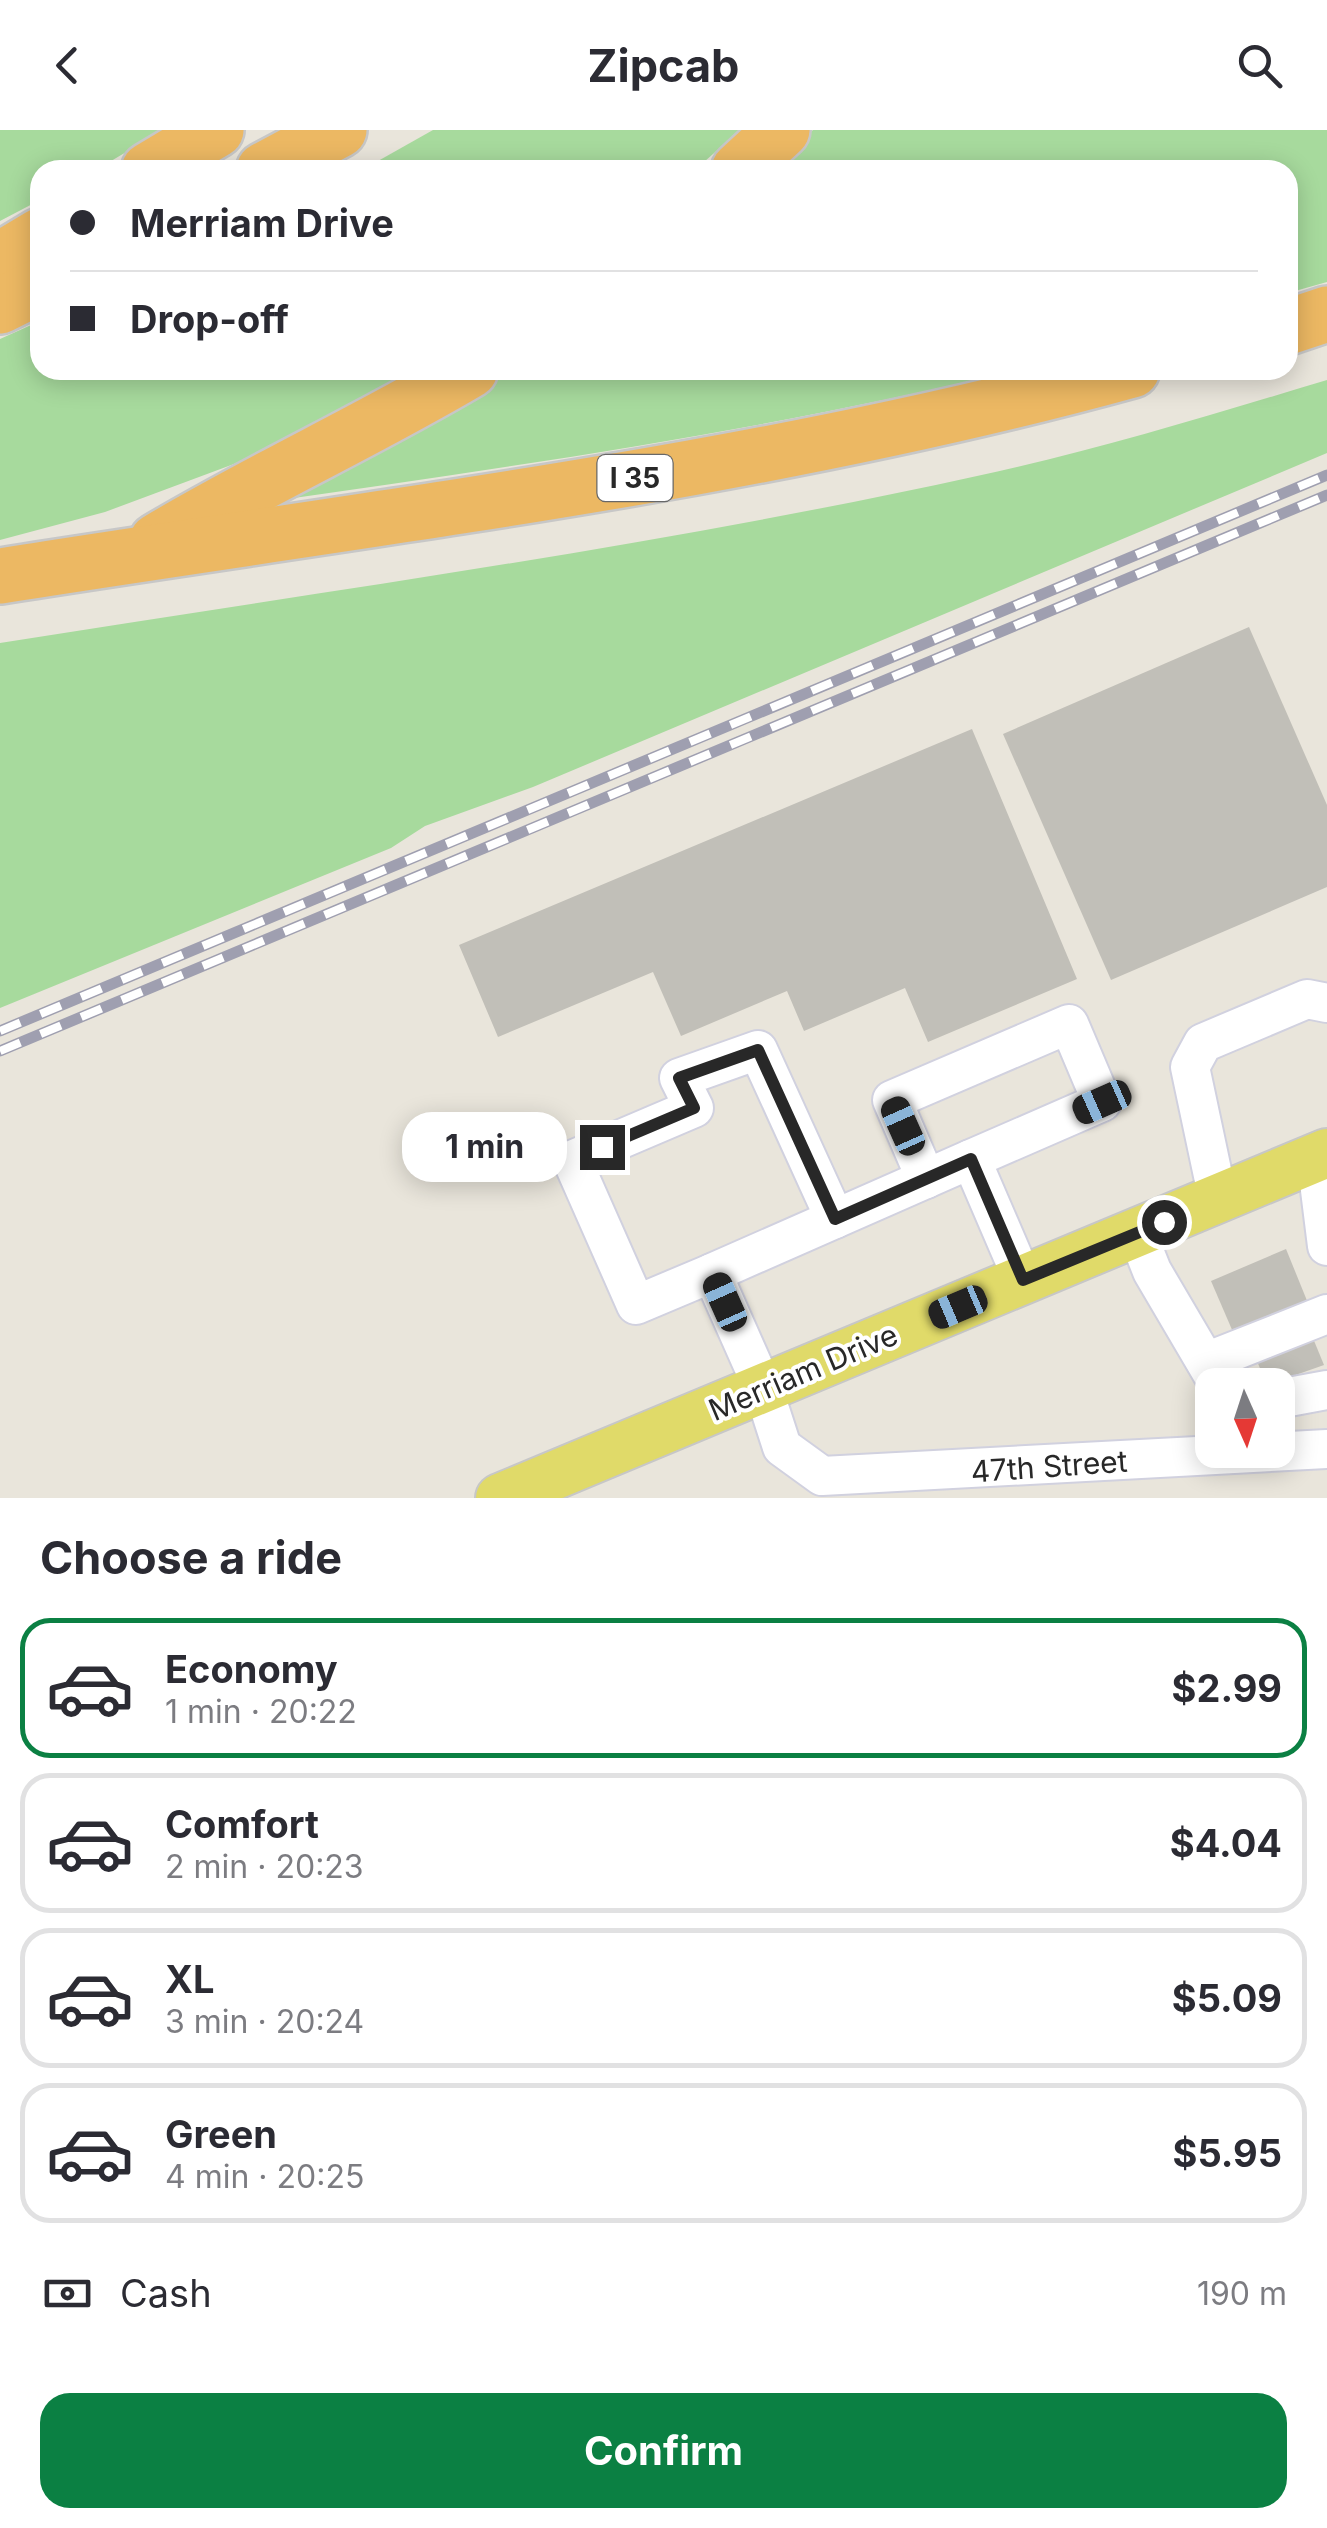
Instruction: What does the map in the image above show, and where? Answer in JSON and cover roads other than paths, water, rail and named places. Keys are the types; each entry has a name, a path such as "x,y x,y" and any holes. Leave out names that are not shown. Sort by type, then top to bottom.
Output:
{"highway":[{"path":"166,160 216,130"},
{"path":"283,160 339,130"},
{"path":"750,160 782,130"},
{"path":"0,260 30,242"},
{"path":"0,306 30,291"},
{"path":"1298,324 1327,314"},
{"path":"132,555 257,482 336,446 452,380"},
{"name":"I 35","path":"0,576 652,476 890,430 1092,380"}],"main road":[{"name":"Merriam Drive","path":"500,1498 556,1486 763,1388 1322,1155"}],"street":[{"path":"1218,1199 1190,1067 1203,1043 1307,999 1327,1003"},
{"path":"835,1219 758,1050 679,1078 694,1108 572,1160 636,1305 712,1273 1102,1102 1070,1024 892,1100 926,1179"},
{"path":"1322,1155 1327,1246"},
{"path":"971,1159 1023,1280"},
{"path":"1136,1233 1152,1271 1209,1368"},
{"name":"47th Street","path":"712,1273 763,1388 782,1447 822,1476 873,1486 989,1484 1195,1458"},
{"path":"1224,1368 1327,1314"},
{"path":"1295,1396 1327,1390"},
{"name":"47th Street","path":"1295,1451 1327,1450"}],"railway":[{"path":"0,1031 1327,475"},
{"path":"0,1051 1327,495"}]}
